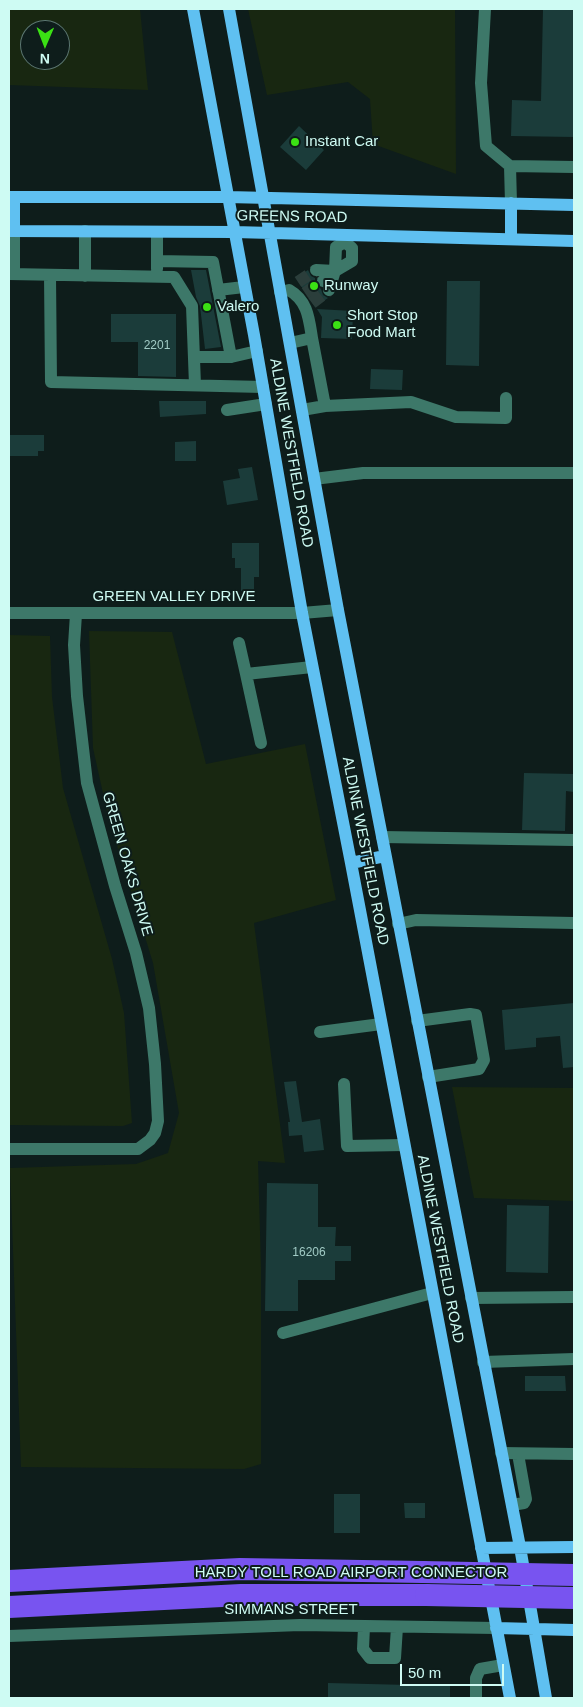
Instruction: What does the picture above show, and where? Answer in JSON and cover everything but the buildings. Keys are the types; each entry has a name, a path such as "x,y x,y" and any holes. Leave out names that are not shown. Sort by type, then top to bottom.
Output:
{"highway":[{"name":"HARDY TOLL ROAD AIRPORT CONNECTOR","path":"9,1581 240,1569 574,1575"},
{"name":"HARDY TOLL ROAD AIRPORT CONNECTOR","path":"9,1607 241,1595 426,1595 574,1598"}],"main road":[{"name":"ALDINE WESTFIELD ROAD","path":"193,9 263,387 312,667 352,863 510,1698"},
{"name":"ALDINE WESTFIELD ROAD","path":"230,9 338,610 512,1505 532,1629 546,1698"},
{"name":"GREENS ROAD","path":"12,197 227,197 574,205"},
{"path":"11,231 12,197"},
{"path":"511,203 511,239"},
{"name":"GREENS ROAD","path":"11,231 234,232 345,238 574,241"},
{"path":"352,863 386,856"},
{"path":"482,1548 574,1546"},
{"name":"SIMMANS STREET","path":"496,1628 574,1630"}],"street":[{"path":"485,9 481,83 486,146 510,166 574,167"},
{"path":"510,166 511,203"},
{"path":"11,231 12,274 174,277 192,306 195,385"},
{"path":"85,231 85,276"},
{"path":"157,232 157,277"},
{"path":"335,271 336,247 345,238"},
{"path":"157,261 213,262 231,357"},
{"path":"335,271 323,280 335,271"},
{"path":"50,275 51,382 263,387"},
{"path":"218,290 244,287"},
{"path":"280,292 290,290 304,293 325,406"},
{"path":"290,343 312,338"},
{"path":"194,357 231,357 256,351"},
{"path":"302,410 325,406 411,402 456,416 506,418 506,398"},
{"path":"227,410 266,404"},
{"path":"314,479 364,473 574,473"},
{"name":"GREEN VALLEY DRIVE","path":"9,613 302,612 338,610"},
{"name":"GREEN OAKS DRIVE","path":"9,1149 138,1149 150,1140 155,1133 158,1121 155,1064 149,1008 136,953 115,886 86,774 77,696 74,645 76,614"},
{"path":"239,642 261,743"},
{"path":"246,674 312,667"},
{"path":"382,837 574,840"},
{"path":"398,924 416,920 574,923"},
{"path":"417,1021 470,1014 476,1015 478,1024 484,1060 479,1069 428,1077"},
{"path":"320,1032 381,1024"},
{"path":"344,1084 347,1146 404,1145"},
{"path":"283,1333 432,1293"},
{"path":"471,1298 574,1297"},
{"path":"483,1362 574,1359"},
{"path":"501,1453 574,1454"},
{"path":"512,1505 524,1502 526,1499 518,1454"},
{"name":"SIMMANS STREET","path":"9,1636 232,1626 496,1628"},
{"path":"364,1627 363,1649 370,1658 395,1658 397,1627"},
{"path":"476,1698 476,1678 480,1669 503,1665"}],"green space":[{"path":"9,9 140,9 148,90 9,85"},
{"path":"248,9 455,9 456,174 373,144 370,99 348,82 267,95"},
{"path":"89,631 172,632 206,764 305,744 336,900 254,923 285,1163 258,1161 261,1267 261,1464 244,1469 21,1467 10,1168 136,1164 168,1153 179,1113 153,963 108,816 93,748"},
{"path":"9,635 50,636 52,697 63,788 112,959 124,1013 132,1123 123,1126 9,1125"},
{"path":"452,1087 574,1088 574,1201 474,1198"}],"tunnel":[{"path":"298,282 316,270"},
{"path":"305,293 323,281"},
{"path":"312,303 329,290"}],"place":[{"name":"Instant Car","path":"295,142"},
{"name":"Runway","path":"314,286"},
{"name":"Valero","path":"207,307"},
{"name":"Short Stop Food Mart","path":"337,325"}]}
